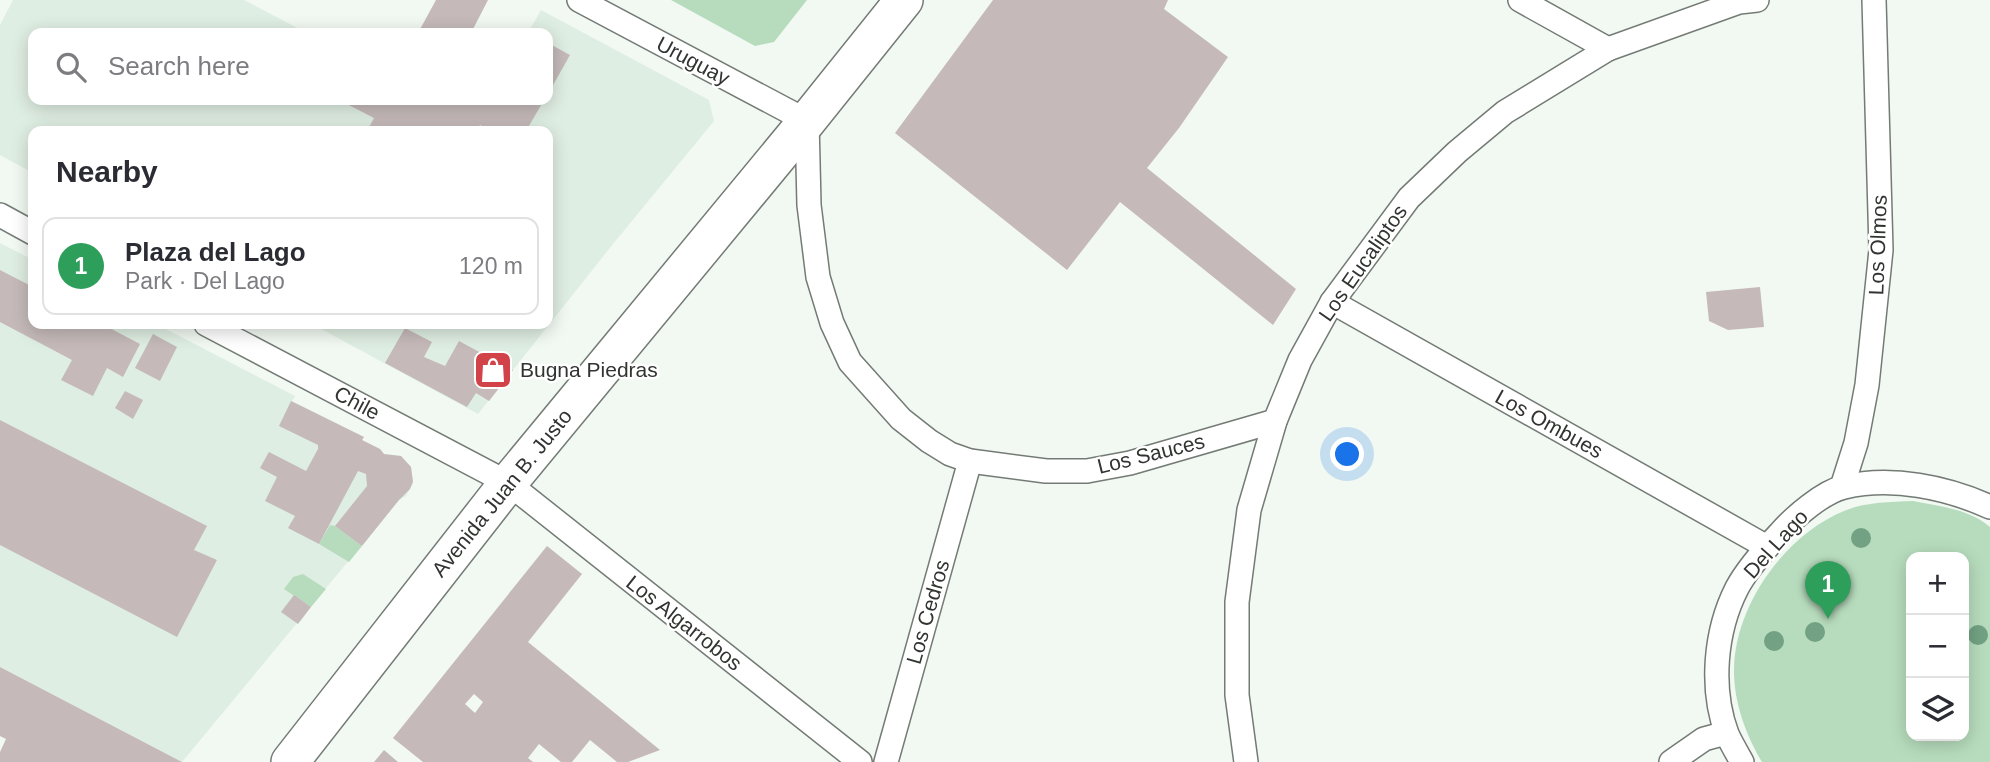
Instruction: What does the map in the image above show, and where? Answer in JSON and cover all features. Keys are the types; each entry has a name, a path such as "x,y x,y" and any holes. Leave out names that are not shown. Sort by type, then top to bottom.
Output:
{"main road":[{"name":"Avenida Juan B. Justo","path":"290,762 508,483 904,0"}],"street":[{"name":"Uruguay","path":"579,0 807,121"},
{"path":"1520,0 1608,49"},
{"name":"Los Eucaliptos","path":"1246,762 1237,695 1237,602 1249,510 1275,421 1300,360 1332,302 1409,198 1457,152 1505,112 1608,49 1739,2 1757,0"},
{"name":"Los Olmos","path":"1842,487 1856,443 1867,385 1881,250 1874,0"},
{"name":"Los Sauces","path":"807,121 809,205 818,277 832,323 850,362 901,419 950,454 970,461 1046,471 1087,471 1130,463 1275,421"},
{"path":"0,215 28,230"},
{"name":"Los Ombues","path":"1332,302 1767,547"},
{"name":"Chile","path":"215,329 508,483"},
{"name":"Los Cedros","path":"886,762 970,461"},
{"name":"Los Algarrobos","path":"508,483 860,762"},
{"name":"Del Lago","path":"1742,762 1726,733 1716,684 1720,634 1737,587 1767,547 1798,513 1842,487 1886,483 1932,488 1966,496 1990,507"},
{"path":"1671,762 1704,739 1726,733"}],"shaded area":[{"path":"13,0 244,0 297,28 28,28 28,105 381,105 374,118 389,126 28,126 28,170 0,155 0,25"},
{"path":"541,10 709,100 714,121 553,320 553,126 480,126 490,105 553,105 553,28 531,28"},
{"path":"0,243 28,257 28,329 166,329 295,396 292,401 364,437 362,440 384,454 401,456 411,467 413,482 406,496 399,500 182,762 0,667"},
{"path":"321,329 546,329 478,414"}],"green space":[{"path":"671,0 807,0 774,42 755,46"},
{"path":"1913,501 1953,509 1973,516 1990,527 1990,762 1762,762 1742,718 1734,671 1736,646 1753,598 1783,555 1802,537 1822,522 1844,511 1878,503"},
{"path":"330,525 362,546 349,562 319,544"},
{"path":"303,574 326,589 311,607 284,589 293,577"}],"building":[{"path":"436,0 488,0 474,28 421,28"},
{"path":"993,0 1168,0 1164,9 1228,57 1179,128 1147,168 1296,289 1273,325 1120,202 1067,270 895,133"},
{"path":"553,46 570,55 553,85"},
{"path":"349,105 541,105 529,126 370,126 374,118"},
{"path":"0,270 28,284 28,329 112,329 140,344 123,377 107,368 93,396 61,380 72,360 0,322"},
{"path":"1760,287 1764,327 1728,330 1709,321 1706,292"},
{"path":"404,329 407,329 432,342 424,357 445,366 459,341 513,370 489,401 476,393 467,407 385,363"},
{"path":"153,334 177,347 160,381 135,368"},
{"path":"125,391 143,400 133,419 115,408"},
{"path":"291,401 364,437 362,440 384,454 401,456 411,467 413,482 410,489 362,546 335,526 367,486 366,474 358,471 319,544 288,528 295,516 265,501 277,477 260,468 269,452 306,471 318,449 318,445 279,426"},
{"path":"0,420 207,526 194,550 217,560 177,637 0,545"},
{"path":"547,546 582,574 528,642 660,750 628,762 617,762 590,740 572,762 561,762 539,744 528,758 533,762 423,762 393,738","holes":["474,694 483,702 475,713 465,704"]},
{"path":"294,595 311,607 298,624 281,612"},
{"path":"0,667 182,762 0,762 0,752 6,739 0,736"},
{"path":"384,750 398,762 374,762"}],"place":[{"name":"Bugna Piedras","path":"493,370"},
{"name":"Plaza del Lago","path":"1828,619"}]}
